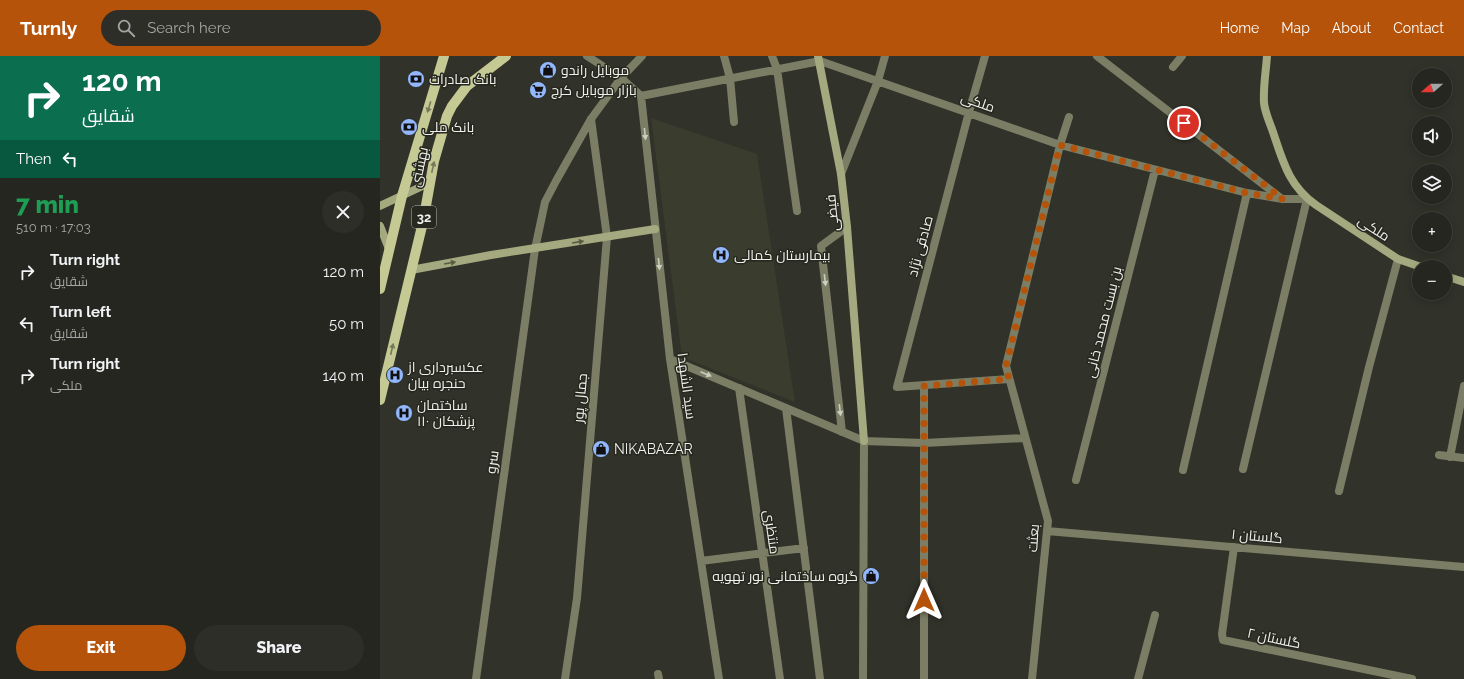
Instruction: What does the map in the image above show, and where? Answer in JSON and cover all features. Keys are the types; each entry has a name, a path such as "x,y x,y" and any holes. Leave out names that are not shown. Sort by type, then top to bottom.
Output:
{"main road":[{"name":"بهشتى","path":"380,289 388,249 402,196 444,56"},
{"name":"بهشتى","path":"380,400 423,222 429,183 447,116 452,106 467,86 506,56"}],"street":[{"path":"587,56 621,78 641,96 777,69 820,58"},
{"name":"سرو","path":"476,679 535,249 545,202 591,119 621,78 642,56"},
{"path":"724,56 730,78 734,122"},
{"path":"772,56 777,69 797,211"},
{"path":"841,174 878,82 885,56"},
{"name":"صادقی نژاد","path":"924,386 897,387 969,112 986,56"},
{"path":"1097,56 1283,199"},
{"path":"1173,67 1182,56"},
{"name":"ملکی","path":"1267,56 1264,103 1267,116 1287,171 1295,186 1307,199 1398,260 1412,264"},
{"name":"ملکی","path":"820,58 878,82 969,112 1060,145 1247,193 1283,199 1307,199"},
{"name":"فیضی","path":"820,58 841,174 847,227 864,441"},
{"name":"سید الشهدا","path":"641,96 670,359 719,679"},
{"name":"بعثت","path":"1032,679 1048,521 1006,366 1060,145 1069,117"},
{"name":"جمال پور","path":"565,679 577,598 607,237 591,119"},
{"name":"بن بست محمد خانی","path":"1076,480 1155,170"},
{"path":"380,206 429,183"},
{"path":"1183,470 1247,193"},
{"path":"1243,469 1307,199"},
{"path":"380,226 388,249"},
{"path":"842,432 821,246 847,227"},
{"path":"411,270 655,229"},
{"path":"1340,491 1369,367 1398,260"},
{"path":"1452,278 1464,282"},
{"path":"670,359 864,441 924,443 1026,438"},
{"path":"924,679 924,386 1009,379"},
{"path":"1450,457 1464,386"},
{"name":"منتظری","path":"739,388 780,679"},
{"path":"786,408 820,679"},
{"path":"863,679 864,441"},
{"path":"1439,456 1464,458"},
{"name":"گلستان ۱","path":"1047,531 1464,568"},
{"path":"701,562 804,548"},
{"name":"گلستان ۲","path":"1234,548 1222,634 1223,640 1412,679"},
{"path":"1138,679 1155,615"}],"shaded area":[{"name":"بیمارستان کمالی","path":"651,118 757,154 795,402 682,357"}],"place":[{"name":"موبایل راندو","path":"548,70"},
{"name":"بانک صادرات","path":"416,79"},
{"name":"بازار موبایل کرج","path":"538,90"},
{"name":"بانک ملی","path":"409,127"},
{"name":"بیمارستان کمالی","path":"721,255"},
{"name":"عکسبرداری از حنجره بیان","path":"395,375"},
{"name":"ساختمان پزشکان ۱۱۰","path":"404,413"},
{"name":"NIKABAZAR","path":"601,449"},
{"name":"گروه‌ ساختمانی نور تهویه","path":"871,576"}],"route":[{"path":"924,600 924,386 1009,379 1006,366 1060,145 1247,193 1283,199 1184,123"}]}
